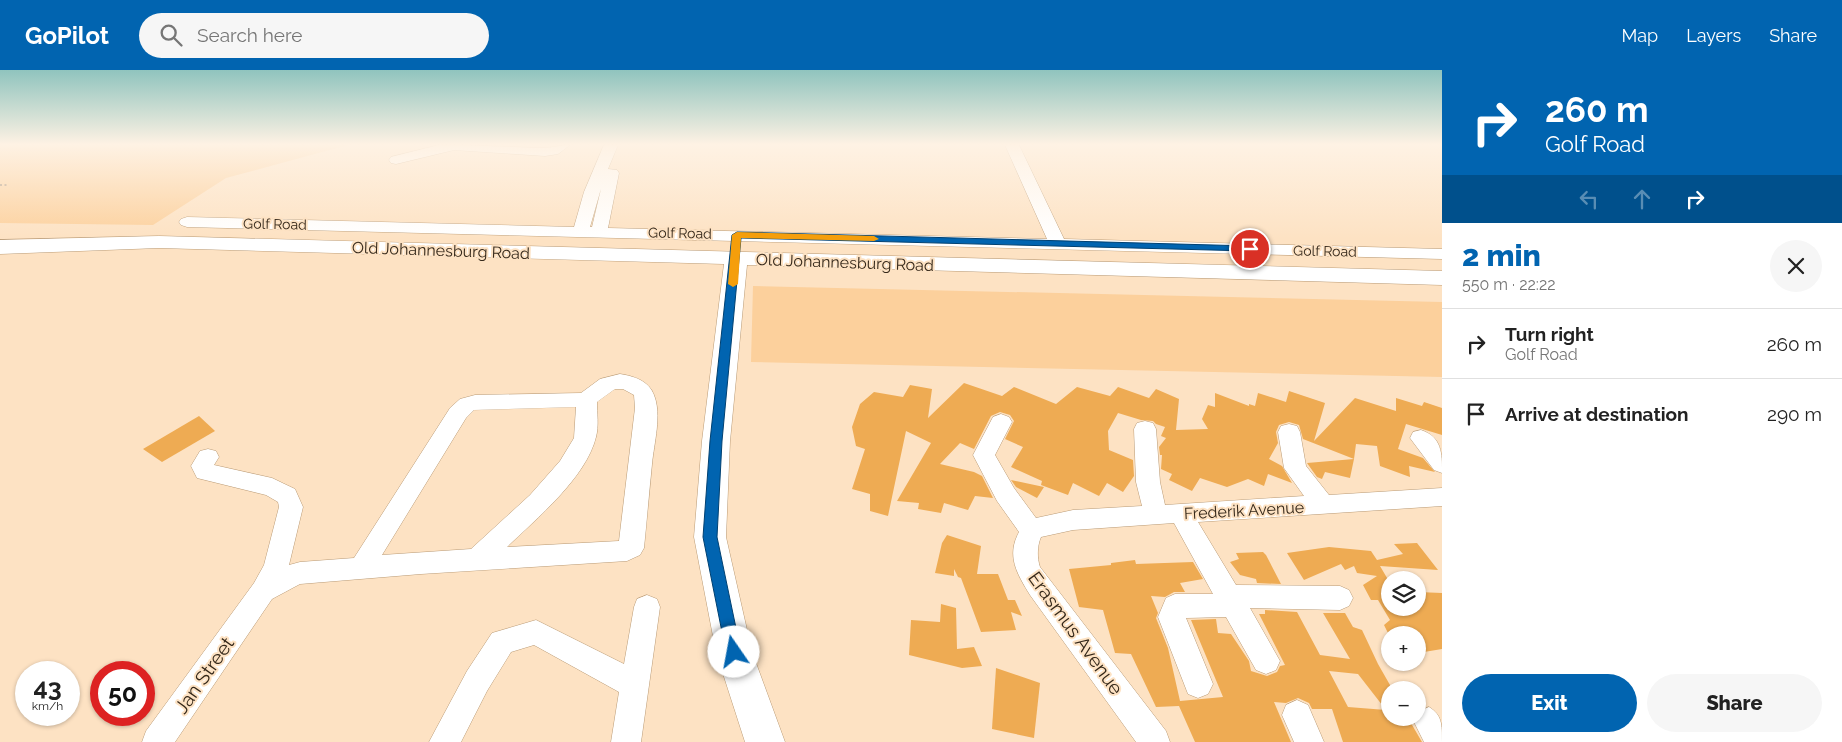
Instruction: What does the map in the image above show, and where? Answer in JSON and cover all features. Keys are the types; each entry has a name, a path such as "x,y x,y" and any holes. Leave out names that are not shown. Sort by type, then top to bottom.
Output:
{"main road":[{"name":"Old Johannesburg Road","path":"0,238 106,238 159,242 1442,278"},
{"name":"Old Johannesburg Road","path":"0,247 159,242"},
{"path":"570,254 609,260 678,266 709,276 717,284 721,294 717,361 719,410"},
{"path":"736,259 719,410 710,537 734,652 765,742"},
{"path":"732,296 746,281 756,275 844,262"}],"street":[{"path":"581,231 598,176"},
{"path":"599,231 612,176"},
{"path":"1027,176 1058,244"},
{"name":"Golf Road","path":"188,222 1442,254"},
{"path":"736,259 737,235"},
{"path":"257,600 286,578 300,573 478,559 623,552 631,548 646,419 644,396 640,389 627,382 616,381 597,390 586,400 475,402 467,404 458,413 360,568"},
{"path":"478,559 558,482 575,457 586,437 586,400"},
{"path":"1001,422 984,455 1006,498 1020,517 1039,528"},
{"path":"1145,429 1148,482 1156,515"},
{"path":"1289,432 1295,468 1324,505"},
{"path":"1421,438 1442,464"},
{"name":"Jan Street","path":"156,742 257,600 276,567 291,507 287,496 272,487 205,472 202,466 208,458"},
{"name":"Frederik Avenue","path":"1039,528 1073,520 1442,497"},
{"path":"1181,514 1266,661"},
{"name":"Erasmus Avenue","path":"1039,528 1026,542 1024,552 1030,573 1155,742"},
{"path":"1198,684 1172,617 1172,610 1175,606 1231,600 1340,598"},
{"path":"626,742 647,607"},
{"path":"444,742 473,688 502,642 524,634 536,632 635,685"},
{"path":"1297,715 1309,742"}],"path":[{"path":"0,185 7,185"}],"shaded area":[{"path":"0,176 232,176 226,178 153,225 0,223"},
{"path":"753,286 1442,302 1442,377 751,362"}],"building":[{"path":"964,383 1002,396 1014,387 1056,404 1077,387 1110,396 1118,387 1149,398 1156,389 1179,399 1176,430 1208,429 1202,419 1208,405 1215,407 1215,393 1249,406 1249,404 1255,406 1258,393 1286,402 1289,391 1325,403 1314,441 1355,398 1396,411 1396,398 1422,406 1424,402 1442,408 1442,435 1406,424 1398,449 1423,458 1435,472 1409,466 1410,477 1380,466 1377,446 1356,444 1354,459 1303,439 1299,425 1289,422 1279,425 1276,432 1278,443 1269,459 1282,466 1292,483 1268,474 1264,486 1248,479 1227,487 1200,478 1192,491 1169,480 1172,474 1161,469 1162,455 1160,455 1159,447 1166,438 1161,436 1165,427 1153,421 1141,420 1118,413 1108,431 1109,450 1133,460 1134,476 1123,492 1107,483 1099,496 1073,483 1068,495 1041,485 1042,481 1011,467 1023,447 1005,439 1014,421 1010,415 1000,412 991,416 974,449 960,443 940,464 974,472 982,476 993,498 975,496 968,510 944,503 941,513 918,509 919,503 897,501 931,443 906,431 888,516 870,511 870,494 852,489 865,449 856,446 852,427 860,404 874,392 903,397 910,385 932,389 928,418"},
{"path":"199,416 215,431 162,462 143,449"},
{"path":"1354,459 1350,478 1325,472 1322,479 1317,477 1307,463"},
{"path":"1011,480 1044,487 1037,498 1016,487"},
{"path":"947,535 981,546 977,574 998,574 1008,600 1015,600 1022,616 1011,612 1016,630 981,632 961,578 958,577 954,569 954,576 935,573 942,543"},
{"path":"1417,543 1438,570 1380,566 1383,571 1381,571 1381,605 1378,600 1371,600 1363,585 1377,576 1357,573 1354,566 1345,570 1341,564 1304,580 1287,553 1329,547 1371,551 1377,560 1403,554 1394,544"},
{"path":"1263,552 1281,584 1257,583 1256,579 1240,575 1230,562 1239,559 1236,553"},
{"path":"1135,560 1136,564 1193,562 1203,579 1180,583 1185,592 1174,592 1165,597 1151,596 1158,613 1156,618 1168,648 1180,701 1223,697 1191,620 1216,619 1218,633 1231,634 1249,661 1251,671 1267,676 1277,672 1280,666 1285,665 1259,614 1265,614 1265,610 1297,612 1320,655 1350,659 1323,613 1345,613 1353,627 1362,630 1388,681 1381,681 1381,704 1358,674 1329,671 1348,707 1381,710 1381,726 1413,726 1422,742 1343,742 1332,709 1312,709 1309,703 1298,698 1286,703 1274,702 1291,742 1195,742 1179,706 1156,707 1131,654 1115,653 1103,610 1079,607 1069,569 1111,565 1111,563"},
{"path":"1426,592 1442,593 1442,649 1426,652 1426,626 1384,626 1390,620 1388,616 1426,616"},
{"path":"941,604 956,608 957,649 974,647 982,666 962,668 909,655 911,620 940,622"},
{"path":"996,668 1040,683 1034,738 992,729"}],"slow traffic":[{"path":"733,284 737,235 874,239"}],"route":[{"path":"734,652 710,537 716,441 737,235 1250,249"}]}
